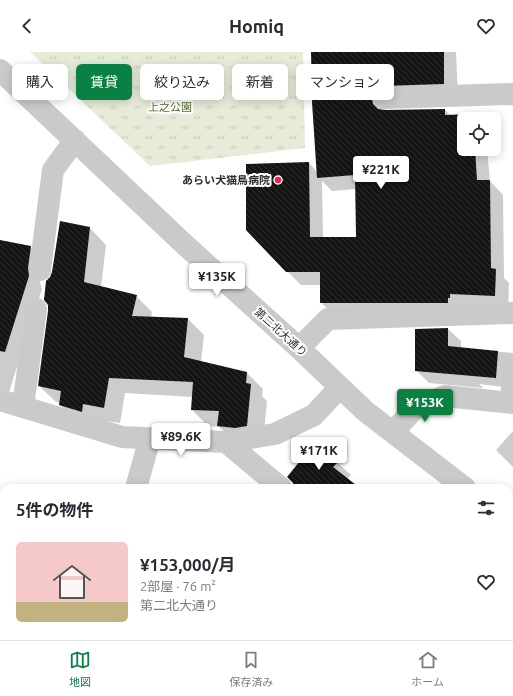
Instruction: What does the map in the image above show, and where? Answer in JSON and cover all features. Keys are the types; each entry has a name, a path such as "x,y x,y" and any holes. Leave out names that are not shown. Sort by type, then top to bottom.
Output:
{"street":[{"name":"第二北大通り","path":"0,70 184,244 299,348 365,411 459,484"},
{"path":"394,98 513,94"},
{"path":"40,270 53,170 75,140"},
{"path":"23,408 36,309"},
{"path":"299,348 328,319 513,313"},
{"path":"393,432 416,407 445,396 512,402 513,372"},
{"path":"0,400 122,437 226,442 276,434 314,415 340,387"},
{"path":"137,484 150,438"},
{"path":"226,442 276,484"}],"green space":[{"name":"上之公園","path":"30,52 303,52 303,64 296,64 296,100 304,100 305,148 150,166 81,100 132,100 132,64 76,64 76,96 68,88 68,64 43,64"}],"building":[{"path":"311,52 444,52 444,84 394,86 394,64 311,64"},
{"path":"312,100 372,100 373,104 378,109 445,109 445,115 457,115 457,156 475,156 477,180 490,180 491,268 496,269 495,296 450,294 448,303 320,303 320,272 286,272 246,230 246,164 309,162 310,237 356,237 355,175 317,178"},
{"path":"60,221 90,227 84,282 137,295 132,316 188,318 184,357 247,372 246,383 251,384 247,426 235,428 217,426 219,411 191,410 193,382 109,378 104,408 83,404 82,412 59,405 61,391 38,386 48,311 48,305 44,300 46,281 52,272"},
{"path":"0,240 31,246 28,268 29,276 5,352 0,351"},
{"path":"448,328 448,346 498,351 496,378 415,371 415,329"},
{"path":"316,441 339,461 333,467 355,484 293,484 287,477"}],"place":[{"name":"あらい犬猫鳥病院","path":"278,180"}]}
